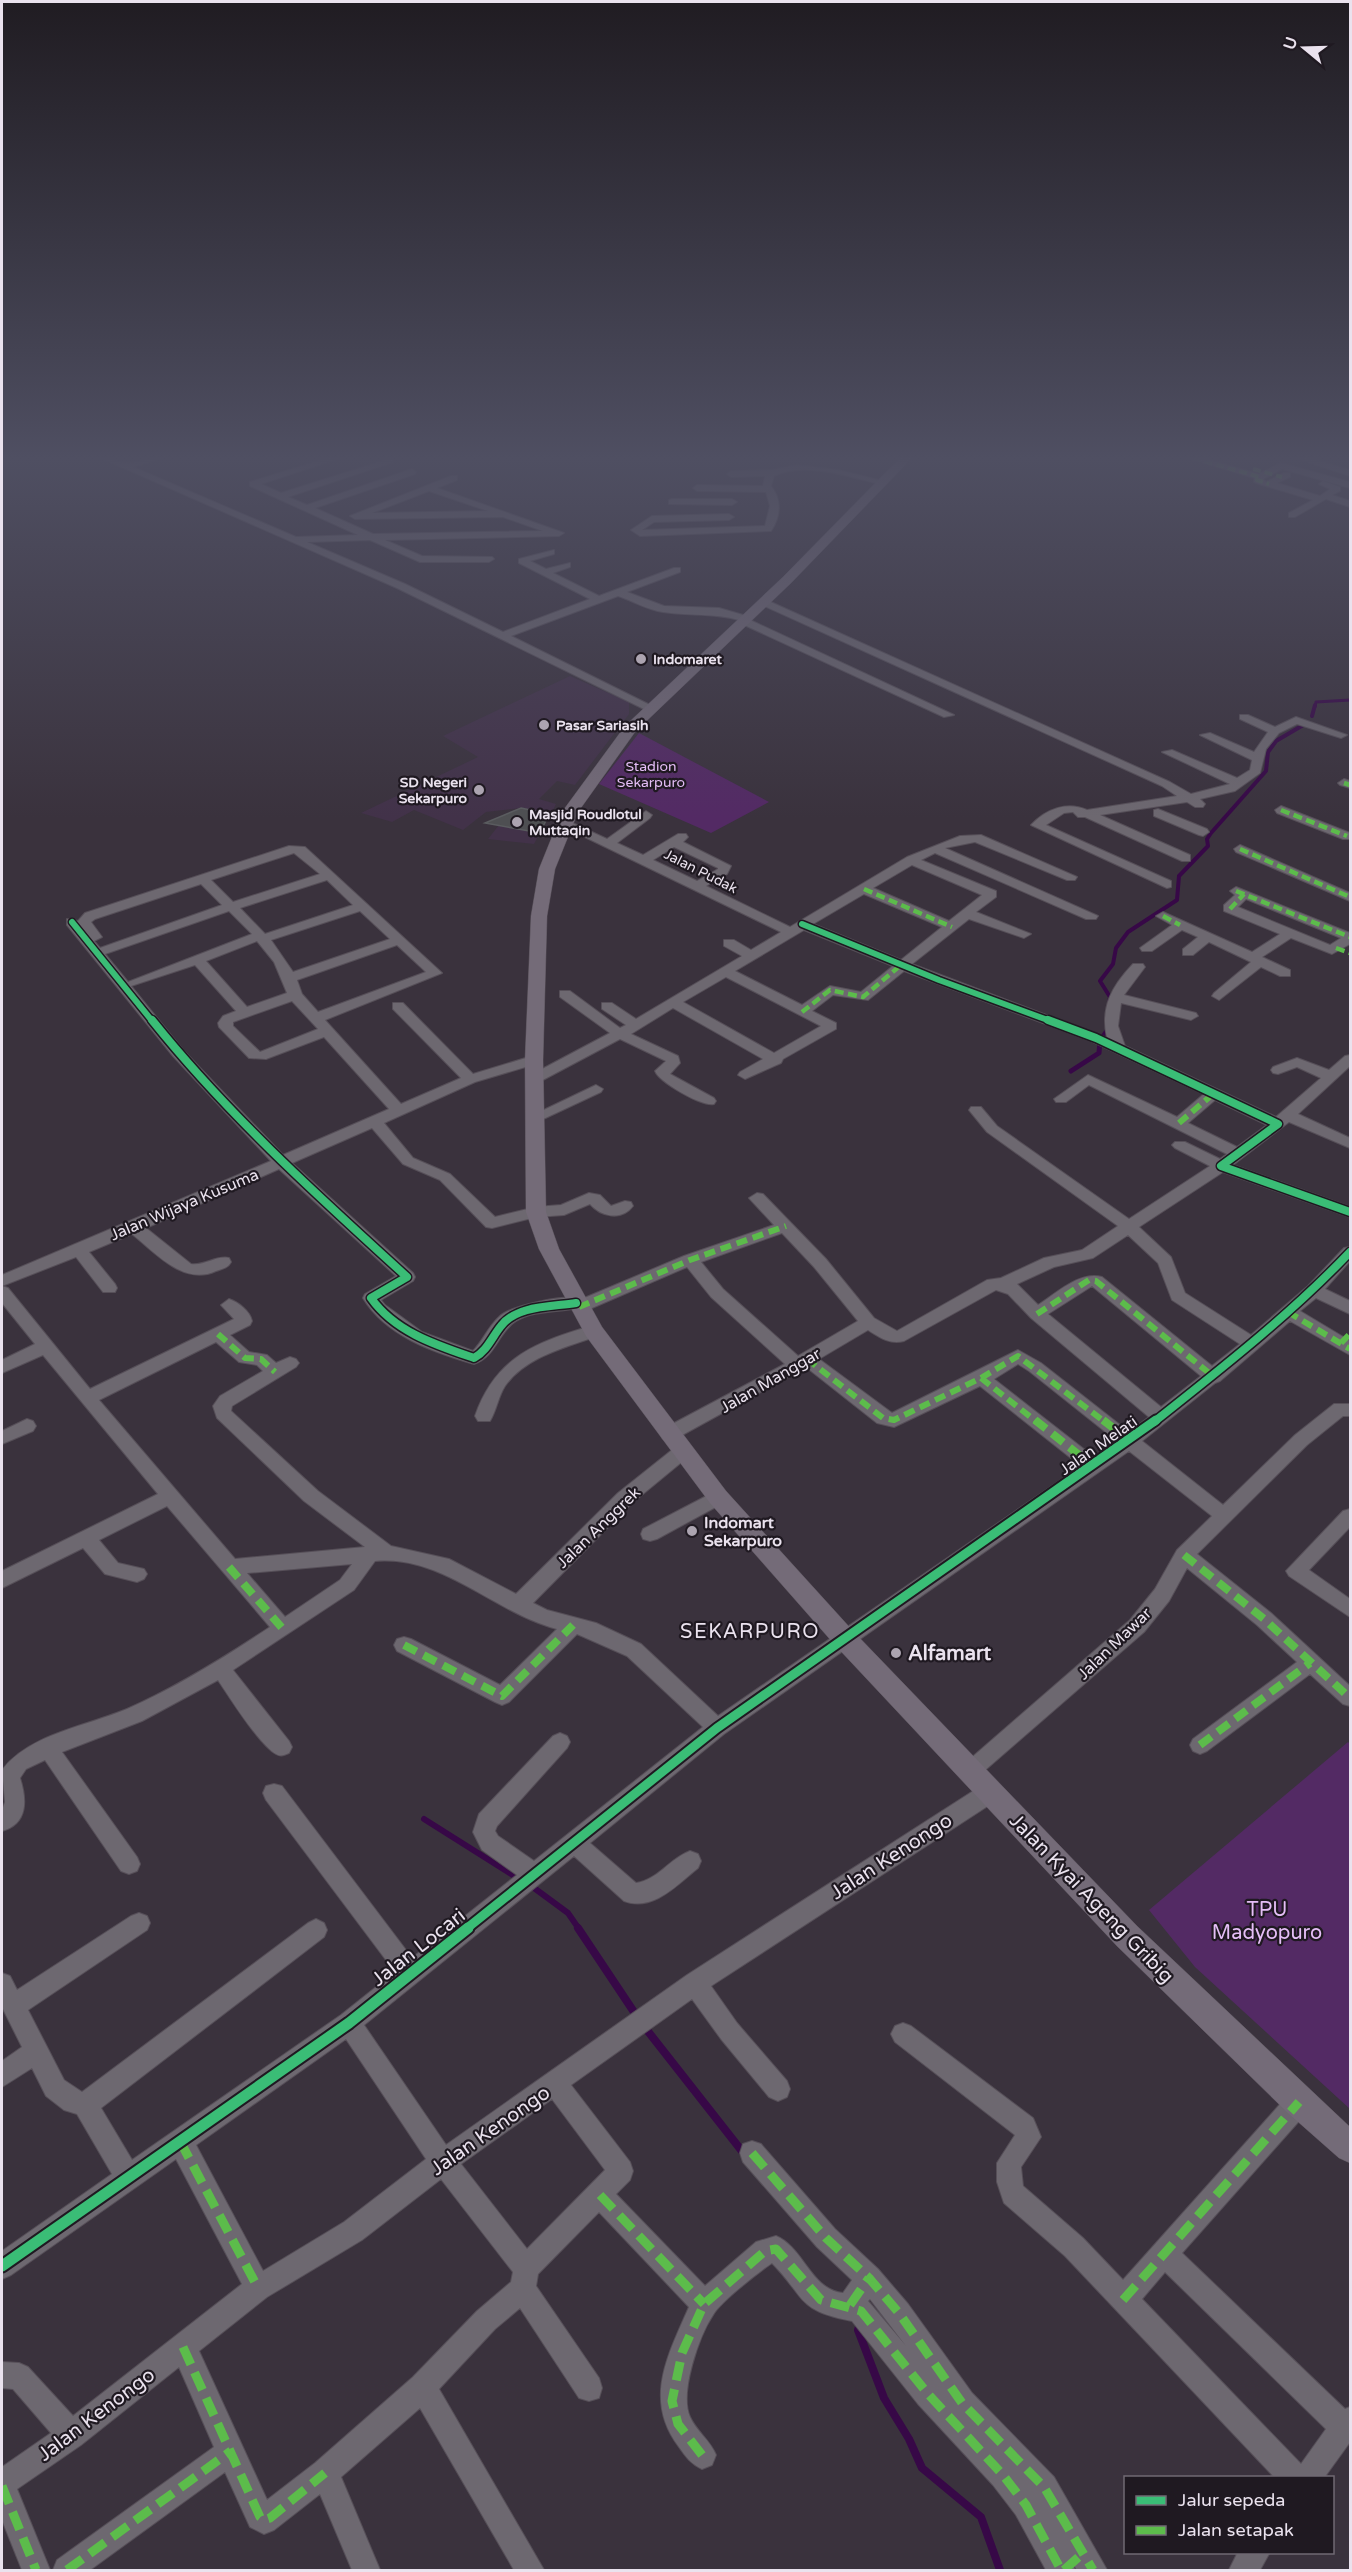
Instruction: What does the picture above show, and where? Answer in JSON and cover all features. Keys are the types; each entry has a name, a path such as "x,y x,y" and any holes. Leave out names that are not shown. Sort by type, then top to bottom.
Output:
{"main road":[{"name":"Jalan Kyai Ageng Gribig","path":"788,578 650,708 611,752 564,824 546,869 542,891 534,1070 536,1212 545,1239 578,1305 594,1331 718,1497 844,1638 1127,1936 1299,2102 1350,2147"}],"street":[{"path":"380,578 505,635 650,708"},
{"path":"554,578 599,600"},
{"path":"505,635 654,578"},
{"path":"618,591 662,609 687,612 719,611 745,620 948,715"},
{"path":"764,602 1198,798"},
{"path":"1244,717 1275,731"},
{"path":"1099,821 1158,813 1231,788 1256,771 1256,757 1260,748 1275,731 1299,719 1341,735"},
{"path":"1206,735 1256,757"},
{"path":"1168,752 1238,783"},
{"path":"1082,814 1198,798"},
{"path":"1167,884 1037,825 1067,809 1074,808 1082,814 1186,858"},
{"path":"1281,810 1349,838"},
{"path":"1158,813 1203,832"},
{"path":"608,844 646,815"},
{"name":"Jalan Pudak","path":"564,824 645,860 790,932"},
{"path":"645,860 680,838 723,862 725,866 723,871 697,886"},
{"name":"Jalan Wijaya Kusuma","path":"2,1281 134,1227 470,1079 534,1070 620,1034 911,860 936,849 966,838 977,838 1071,877"},
{"path":"181,1039 84,922 86,918 297,849 305,853 435,973 316,1018"},
{"path":"936,849 1091,916"},
{"path":"1239,849 1350,897"},
{"path":"802,1012 830,990 863,997 991,894 911,860"},
{"path":"106,950 229,907 328,876"},
{"path":"203,879 261,938 291,977 295,995 398,1110"},
{"path":"864,889 952,927"},
{"path":"1240,892 1350,938 1335,948 1328,949 1230,908 1240,892"},
{"path":"134,983 261,938 362,906"},
{"path":"968,914 1024,934"},
{"path":"1163,916 1285,973"},
{"path":"72,922 178,1053 281,1162 407,1277 370,1299 414,1335 474,1358 479,1356 491,1338 513,1315 578,1305 690,1260 786,1226"},
{"path":"802,924 901,965 1108,1044 1213,1094 1350,1143"},
{"path":"1147,948 1180,925"},
{"path":"1219,996 1256,959 1290,933"},
{"path":"1188,952 1207,937"},
{"path":"291,977 399,940"},
{"path":"729,943 752,956"},
{"path":"1335,948 1350,953"},
{"path":"198,960 245,1013"},
{"path":"1108,1044 1112,1027 1114,997 1121,984 1138,967"},
{"path":"725,971 831,1026 745,1075"},
{"path":"564,994 620,1034 673,1059 673,1064 662,1071 664,1076 709,1101"},
{"path":"295,995 245,1013 225,1023 226,1027 254,1055 270,1053 326,1031"},
{"path":"1114,997 1191,1016"},
{"path":"672,1002 776,1059"},
{"path":"398,1006 470,1079"},
{"path":"608,1006 634,1024"},
{"path":"757,1198 786,1226 868,1322 889,1335 898,1337 993,1284 1003,1284 1056,1260 1077,1258 1087,1254 1221,1166 1284,1120 1350,1059"},
{"path":"1278,1070 1297,1062 1332,1077"},
{"path":"1061,1099 1081,1075 1238,1153"},
{"path":"534,1118 596,1089"},
{"path":"1179,1123 1213,1094"},
{"path":"976,1110 992,1130 1128,1226 1165,1261 1178,1296 1252,1344"},
{"path":"374,1121 408,1161 445,1177 492,1223 536,1212 564,1210 589,1198 594,1199 600,1207 610,1212 618,1211 625,1206"},
{"path":"1180,1144 1221,1166 1350,1212"},
{"path":"134,1227 187,1269 202,1271 223,1262"},
{"path":"78,1249 109,1288"},
{"name":"Jalan Melati","path":"844,1638 1130,1441 1214,1377 1314,1290 1350,1252"},
{"path":"690,1260 717,1293 802,1362 886,1420 894,1420 981,1378 1018,1356 1130,1441 1222,1515"},
{"path":"1036,1314 1089,1280 1096,1281 1214,1377"},
{"path":"1003,1284 1014,1290 1036,1314 1161,1417"},
{"path":"1314,1290 1350,1308"},
{"path":"2,1292 87,1398 283,1629"},
{"path":"87,1398 245,1320 229,1305"},
{"path":"1288,1312 1347,1342"},
{"name":"Jalan Manggar","path":"669,1434 802,1362 868,1322"},
{"path":"484,1416 492,1391 511,1366 524,1358 594,1331"},
{"path":"218,1334 245,1358 261,1359 283,1368 226,1401 222,1406 223,1413 311,1496 378,1554"},
{"path":"2,1367 46,1346"},
{"path":"981,1378 1093,1466"},
{"name":"Jalan Mawar","path":"969,1772 1137,1626 1162,1595 1184,1555 1300,1440 1340,1409 1350,1410"},
{"path":"2,1438 27,1426"},
{"name":"Jalan Anggrek","path":"517,1606 625,1498 683,1451"},
{"path":"2,1580 172,1496"},
{"path":"650,1534 718,1497"},
{"path":"1350,1516 1296,1571 1350,1609"},
{"path":"85,1537 112,1569 137,1574"},
{"path":"2,1822 15,1810 16,1803 9,1776 13,1769 48,1748 135,1715 221,1669 346,1585 378,1554"},
{"path":"230,1567 378,1554 414,1557 442,1564 517,1606 542,1617 589,1629 634,1650 717,1728"},
{"path":"1184,1555 1264,1619 1350,1698"},
{"path":"404,1645 502,1696 573,1625"},
{"name":"Jalan Locari","path":"2,2266 349,2023 717,1728 844,1638"},
{"path":"1200,1745 1310,1663"},
{"path":"221,1669 255,1716 282,1747"},
{"path":"530,1880 490,1843 484,1832 487,1821 560,1742"},
{"path":"48,1748 129,1864"},
{"path":"274,1793 409,1973"},
{"name":"Jalan Kenongo","path":"2,2484 71,2435 258,2288 352,2231 442,2162 695,1983 989,1793"},
{"path":"575,1843 632,1894 653,1891 690,1861"},
{"path":"128,2177 85,2105 73,2101 55,2088 5,1992 140,1923"},
{"path":"85,2105 316,1930"},
{"path":"695,1983 729,2031 778,2089"},
{"path":"349,2023 442,2162 524,2278 589,2388"},
{"path":"903,2034 1024,2127 1029,2137 1026,2144 1009,2163 1009,2182 1013,2194 1074,2247 1293,2476"},
{"path":"2,2075 37,2050"},
{"path":"183,2347 260,2517 264,2520 325,2474 423,2387 621,2171 555,2084"},
{"path":"1123,2300 1299,2102"},
{"path":"180,2141 258,2288"},
{"path":"752,2153 826,2238 863,2300 928,2394 1003,2475 1074,2566"},
{"path":"600,2195 704,2304"},
{"path":"702,2455 678,2424 672,2401 682,2353 704,2304 765,2251 776,2249 821,2300 835,2306 863,2300 899,2313 963,2403 1044,2487 1074,2566"},
{"path":"1165,2254 1348,2424 1309,2476"},
{"path":"2,2375 19,2376 71,2435"},
{"path":"423,2387 530,2571"},
{"path":"67,2571 231,2451"},
{"path":"325,2474 366,2571"},
{"path":"2,2484 36,2571"},
{"path":"1243,2571 1255,2554"}],"shaded area":[{"name":"Pasar Sariasih","path":"570,676 629,702 629,714 575,785 557,781 539,799 556,804 551,814 521,808 486,812 463,830 414,810 392,822 361,813 478,757 443,736"},
{"path":"499,825 540,833 534,844 488,839"}],"green space":[{"name":"Stadion Sekarpuro","path":"639,733 769,802 711,833 599,784"},
{"name":"TPU Madyopuro","path":"1348,1742 1350,1744 1350,2109 1195,1967 1149,1910"}],"building":[{"name":"Masjid Roudlotul Muttaqin","path":"521,808 549,814 540,833 485,823"}],"waterway":[{"path":"1315,707 1316,702 1350,700"},
{"path":"1312,716 1315,705"},
{"path":"1109,1004 1110,997 1100,981 1113,964 1116,948 1128,932 1177,900 1179,876 1208,846 1207,839 1211,833 1266,771 1268,752 1276,741 1305,724"},
{"path":"1071,1071 1099,1053 1100,1041 1109,1028"},
{"path":"424,1819 519,1879"},
{"path":"530,1885 568,1913 579,1929"},
{"path":"578,1928 638,2018"},
{"path":"643,2025 745,2155"},
{"path":"860,2324 858,2330 884,2398 909,2439 922,2468 981,2517 1000,2570"}],"marked path":[{"path":"1344,783 1350,785"},
{"path":"1281,810 1347,836"},
{"path":"1240,849 1350,897"},
{"path":"864,889 952,927"},
{"path":"1236,891 1350,937"},
{"path":"1230,909 1244,894"},
{"path":"1163,916 1180,925"},
{"path":"1336,948 1350,953"},
{"path":"802,1012 830,990 863,997 901,965"},
{"path":"1179,1123 1213,1094"},
{"path":"579,1307 690,1260 786,1226"},
{"path":"1037,1314 1089,1280 1096,1281 1214,1377"},
{"path":"1288,1312 1350,1349"},
{"path":"218,1334 245,1358 261,1359 275,1372"},
{"path":"1341,1343 1350,1334"},
{"path":"807,1359 883,1418 894,1420 981,1378 1018,1356 1130,1441"},
{"path":"981,1378 1093,1466"},
{"path":"1184,1555 1264,1619 1350,1698"},
{"path":"229,1567 283,1629"},
{"path":"404,1645 502,1696 573,1625"},
{"path":"1200,1745 1310,1663"},
{"path":"1123,2300 1299,2102"},
{"path":"180,2141 258,2288"},
{"path":"752,2153 826,2238 869,2278 899,2313 962,2403 1044,2487 1093,2570"},
{"path":"600,2195 704,2304"},
{"path":"702,2455 678,2424 672,2401 682,2353 704,2304 765,2251 776,2249 814,2295 826,2303 861,2311 928,2394 1003,2475 1026,2505 1061,2570"},
{"path":"850,2305 869,2278"},
{"path":"183,2347 260,2517 264,2520 270,2518 325,2473"},
{"path":"67,2570 231,2451"},
{"path":"2,2486 36,2570"},
{"path":"1064,2570 1082,2554"}],"cycle path":[{"path":"72,922 178,1053 281,1162 407,1277 371,1298 390,1319 416,1336 474,1358 484,1351 501,1325 511,1316 534,1309 576,1303"},
{"path":"802,924 939,980 1096,1038 1278,1124 1221,1166 1350,1212"},
{"path":"2,2266 349,2023 717,1728 1130,1441 1252,1344 1314,1290 1350,1252"}],"place":[{"name":"Indomaret","path":"641,659"},
{"name":"Pasar Sariasih","path":"544,725"},
{"name":"SD Negeri Sekarpuro","path":"479,790"},
{"name":"Masjid Roudlotul Muttaqin","path":"517,822"},
{"name":"Indomart Sekarpuro","path":"692,1531"},
{"name":"Alfamart","path":"896,1653"}],"district":[{"name":"SEKARPURO","path":"750,1631"}]}
